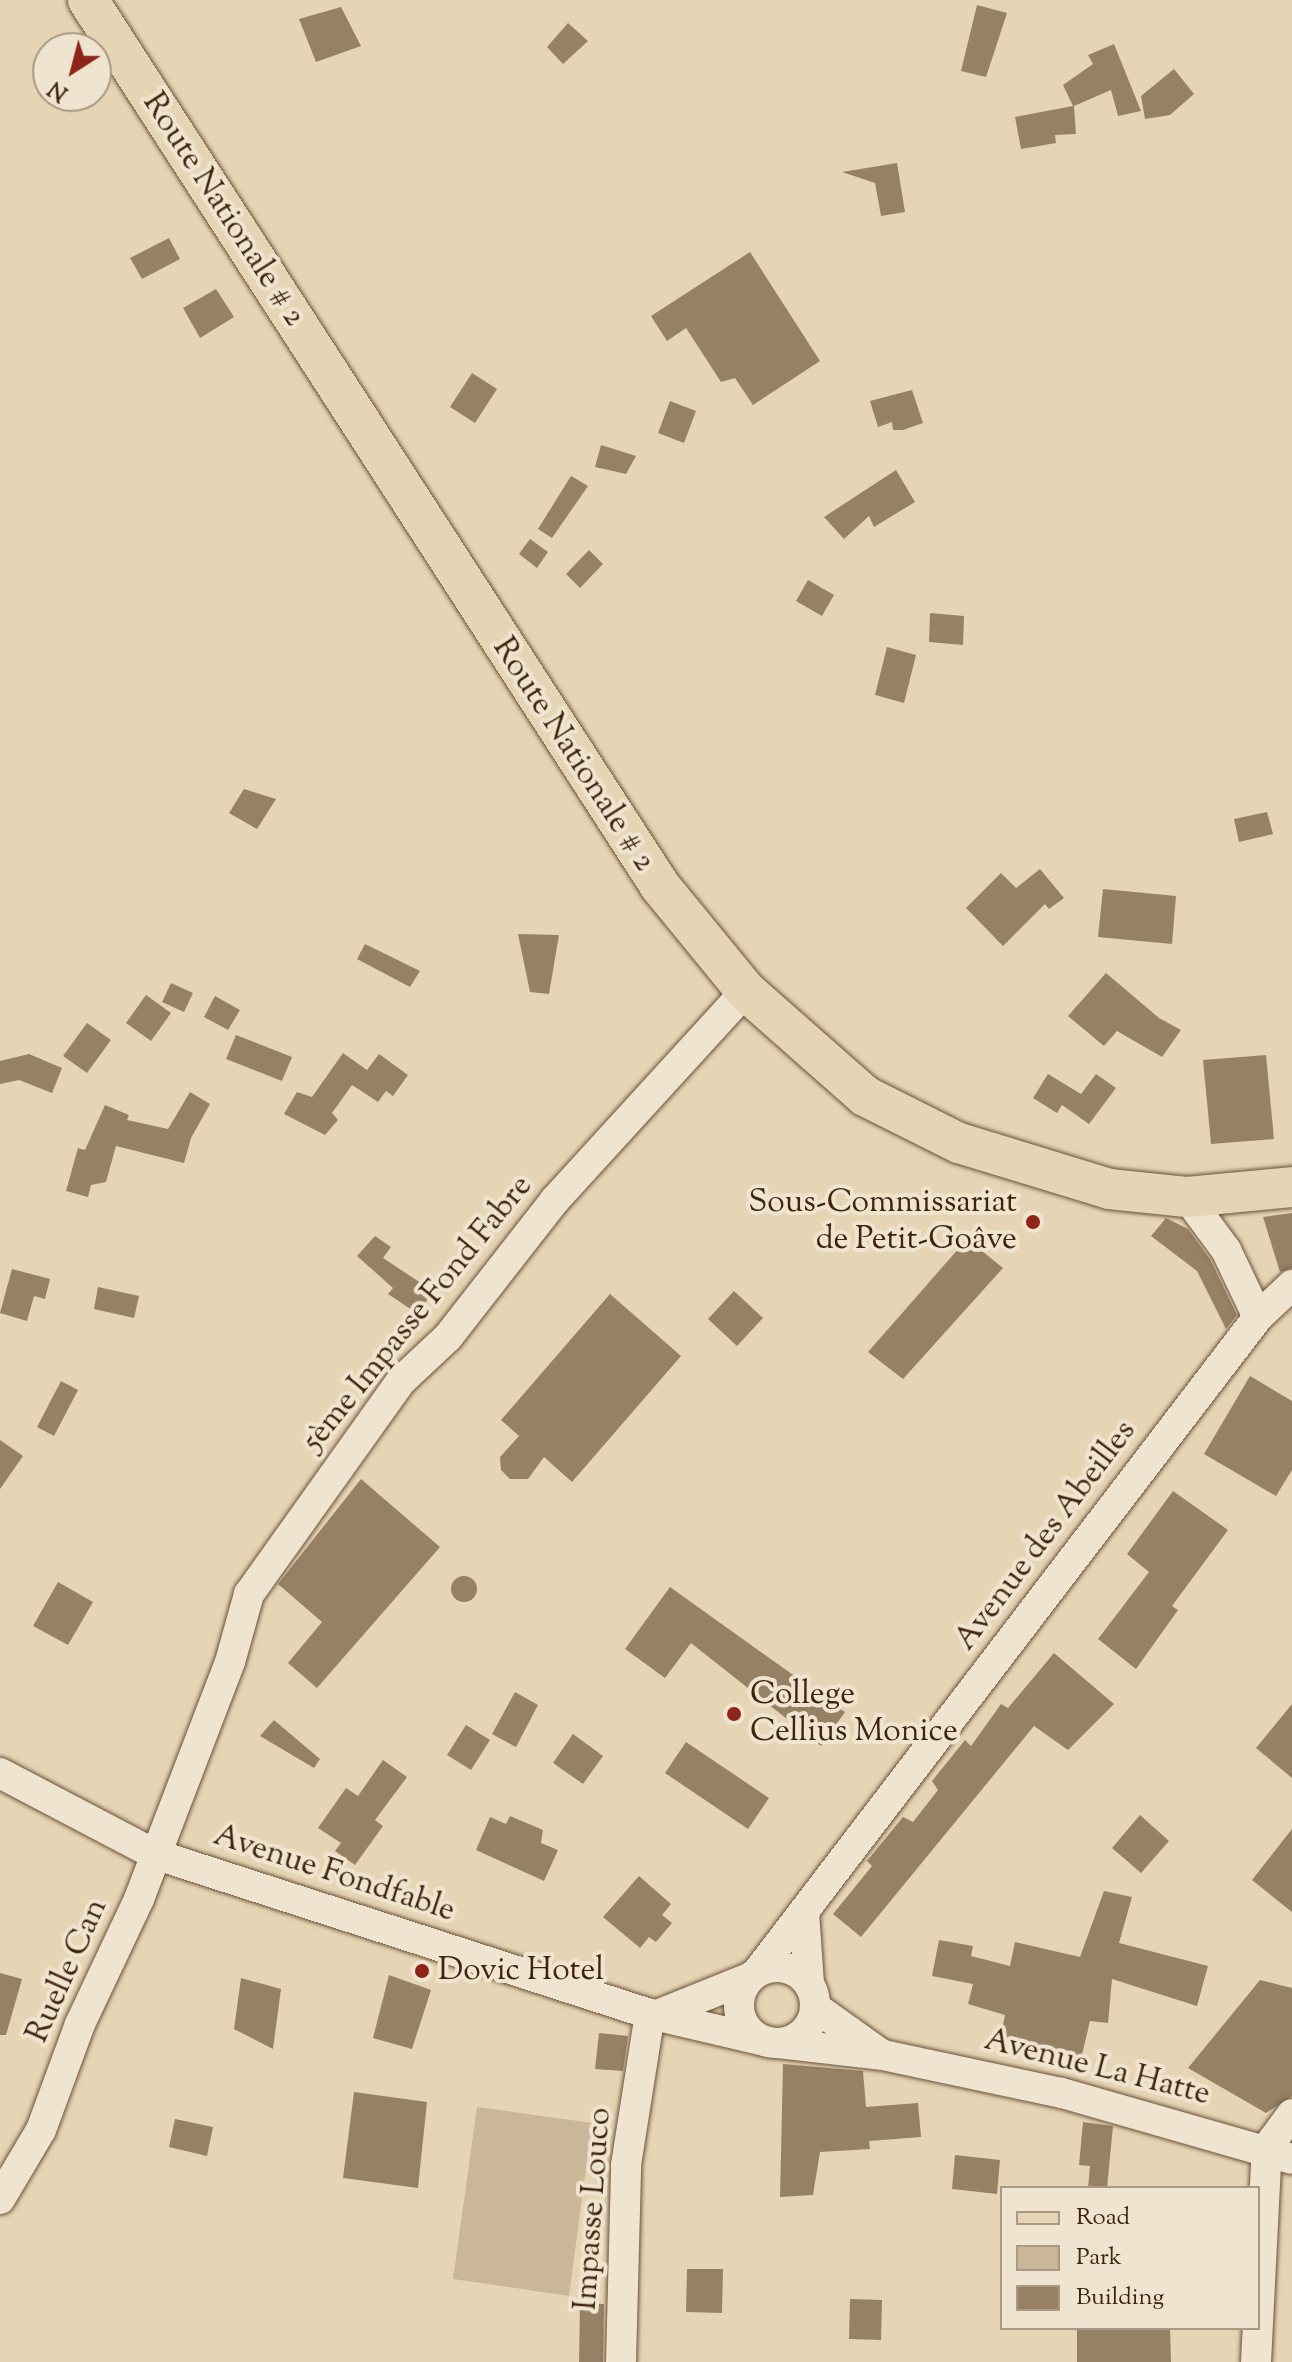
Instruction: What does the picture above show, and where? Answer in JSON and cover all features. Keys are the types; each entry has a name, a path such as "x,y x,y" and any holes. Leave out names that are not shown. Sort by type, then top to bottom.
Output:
{"main road":[{"name":"Route Nationale # 2","path":"88,0 660,886 746,991 865,1096 959,1143 1109,1189 1187,1197 1292,1187"}],"street":[{"name":"5ème Impasse Fond Fabre","path":"154,1854 230,1662 249,1594 401,1381 448,1337 555,1200 746,991"},
{"path":"1187,1197 1226,1250 1258,1317"},
{"name":"Avenue des Abeilles","path":"754,1974 1258,1317 1292,1285"},
{"name":"Avenue Fondfable","path":"0,1773 154,1854 654,2015 773,2042"},
{"name":"Ruelle Can","path":"0,2199 41,2130 80,2024 139,1899 154,1854"},
{"path":"754,1974 742,1988 739,2013 750,2032 773,2042 807,2028 812,1995 804,1912"},
{"path":"654,2015 754,1974 784,1967 812,1995"},
{"name":"Avenue La Hatte","path":"812,1995 883,2055"},
{"name":"Impasse Louco","path":"621,2362 626,2165 654,2015"},
{"name":"Avenue La Hatte","path":"773,2042 883,2055 1062,2093 1280,2153"},
{"path":"1260,2327 1280,2153 1292,2114"},
{"path":"1256,2362 1260,2330"}],"green space":[{"path":"477,2107 592,2123 569,2296 453,2279"}],"building":[{"path":"977,5 1007,13 986,77 961,71"},
{"path":"341,7 361,46 316,62 299,19"},
{"path":"568,23 588,41 563,64 547,47"},
{"path":"1114,44 1141,111 1118,116 1111,90 1074,106 1076,134 1055,135 1056,143 1021,149 1015,117 1073,106 1063,85 1093,64 1088,55"},
{"path":"1174,69 1194,94 1170,115 1145,119 1141,96"},
{"path":"897,163 905,212 881,216 875,183 842,172"},
{"path":"169,238 180,259 142,279 130,258"},
{"path":"750,252 820,361 753,405 735,378 721,382 686,328 667,341 651,316"},
{"path":"216,289 234,317 200,338 183,308"},
{"path":"472,373 497,389 475,423 450,407"},
{"path":"912,390 923,423 903,430 893,430 892,422 878,427 870,401"},
{"path":"670,401 696,411 684,443 658,433"},
{"path":"601,445 636,456 626,474 595,467"},
{"path":"896,470 915,502 874,527 869,516 844,539 824,517"},
{"path":"571,476 588,486 552,538 538,529"},
{"path":"530,539 548,552 537,568 519,554"},
{"path":"589,550 603,564 580,588 566,574"},
{"path":"808,580 834,595 822,616 796,601"},
{"path":"930,613 964,616 963,645 929,642"},
{"path":"887,647 916,655 904,703 875,695"},
{"path":"244,789 276,799 257,829 229,813"},
{"path":"1267,812 1273,834 1239,842 1234,819"},
{"path":"1040,869 1064,898 1049,909 1045,904 1003,946 966,908 1001,873 1016,888"},
{"path":"1103,889 1176,896 1172,944 1098,937"},
{"path":"518,934 559,935 549,994 530,992"},
{"path":"365,944 420,971 410,987 357,959"},
{"path":"1106,973 1159,1018 1181,1030 1162,1057 1117,1031 1104,1046 1068,1016"},
{"path":"171,983 193,993 184,1012 162,1002"},
{"path":"146,995 171,1013 151,1041 126,1023"},
{"path":"215,996 240,1010 228,1030 204,1017"},
{"path":"87,1023 111,1040 87,1073 63,1056"},
{"path":"236,1035 292,1057 282,1081 226,1059"},
{"path":"343,1053 367,1070 379,1054 408,1075 393,1096 386,1091 378,1102 352,1085 332,1113 338,1120 325,1135 284,1114 297,1092 312,1097"},
{"path":"29,1054 62,1068 52,1093 19,1080 0,1084 0,1061"},
{"path":"1266,1055 1274,1139 1211,1144 1203,1060"},
{"path":"1048,1074 1081,1094 1096,1074 1116,1088 1089,1124 1062,1105 1057,1113 1033,1098"},
{"path":"190,1092 210,1104 191,1138 184,1163 116,1146 106,1182 91,1185 88,1197 66,1191 78,1148 85,1150 105,1105 129,1115 127,1120 168,1129"},
{"path":"1292,1213 1292,1268 1280,1272 1263,1217"},
{"path":"1166,1218 1188,1229 1210,1259 1237,1315 1226,1329 1197,1271 1151,1236"},
{"path":"375,1236 391,1247 383,1258 433,1291 418,1314 388,1294 393,1288 357,1256"},
{"path":"967,1239 1003,1268 903,1379 868,1352"},
{"path":"12,1269 50,1279 45,1299 34,1296 27,1321 0,1313"},
{"path":"98,1287 139,1296 134,1318 94,1309"},
{"path":"734,1291 763,1318 737,1346 708,1319"},
{"path":"610,1294 681,1356 572,1482 544,1457 528,1479 510,1479 501,1470 500,1457 519,1436 501,1420"},
{"path":"1250,1376 1292,1401 1292,1470 1276,1496 1204,1454"},
{"path":"61,1381 78,1390 54,1436 37,1427"},
{"path":"0,1440 23,1456 0,1489"},
{"path":"361,1479 440,1547 317,1688 288,1663 322,1622 278,1584"},
{"path":"1173,1491 1228,1530 1172,1606 1178,1610 1136,1669 1098,1639 1149,1572 1127,1554"},
{"path":"464,1576 473,1580 477,1589 473,1598 464,1602 455,1598 451,1589 455,1580"},
{"path":"58,1582 93,1602 68,1645 33,1626"},
{"path":"670,1587 845,1712 821,1746 691,1643 665,1678 625,1649"},
{"path":"1054,1653 1114,1704 1068,1750 1034,1726 861,1937 833,1914 872,1866 867,1861 903,1817 913,1822 938,1790 932,1781 965,1740 971,1746 1001,1704 1008,1708"},
{"path":"515,1692 538,1705 516,1747 492,1734"},
{"path":"1292,1704 1292,1778 1256,1748"},
{"path":"274,1720 320,1759 314,1768 260,1736"},
{"path":"466,1725 490,1740 471,1770 447,1755"},
{"path":"573,1734 603,1756 583,1784 553,1763"},
{"path":"686,1742 769,1798 748,1829 665,1773"},
{"path":"383,1760 407,1777 375,1820 383,1826 355,1865 335,1851 341,1843 318,1828 346,1788 358,1796"},
{"path":"1140,1815 1169,1841 1141,1873 1112,1848"},
{"path":"510,1816 543,1830 541,1843 558,1850 544,1881 476,1850 490,1817 506,1824"},
{"path":"1292,1829 1292,1912 1252,1880"},
{"path":"639,1876 671,1904 662,1915 672,1923 656,1942 649,1937 640,1948 603,1917"},
{"path":"1104,1891 1132,1897 1119,1943 1208,1966 1197,2006 1112,1979 1108,2023 1090,2021 1081,2059 1000,2039 1005,2015 968,2004 973,1984 932,1976 939,1940 973,1946 971,1956 1010,1966 1015,1942 1080,1957"},
{"path":"0,1973 22,1979 6,2035 0,2035"},
{"path":"389,1975 431,1990 412,2049 373,2038"},
{"path":"241,1978 281,1989 273,2049 234,2029"},
{"path":"1260,1980 1292,1988 1292,2096 1266,2113 1188,2068"},
{"path":"599,2033 628,2036 623,2071 595,2069"},
{"path":"783,2064 863,2071 866,2107 918,2103 921,2137 869,2141 870,2149 820,2152 813,2195 780,2197"},
{"path":"354,2092 427,2102 418,2188 343,2178"},
{"path":"175,2119 213,2127 207,2156 169,2147"},
{"path":"1083,2122 1113,2126 1107,2186 1088,2186 1090,2166 1079,2165"},
{"path":"955,2155 1000,2160 997,2194 952,2189"},
{"path":"687,2269 723,2269 722,2313 686,2312"},
{"path":"850,2299 882,2300 881,2340 849,2339"},
{"path":"580,2303 604,2304 603,2362 579,2362"},
{"path":"1077,2330 1170,2330 1171,2362 1077,2362"}],"place":[{"name":"Sous-Commissariat de Petit-Goâve","path":"1033,1222"},
{"name":"College Cellius Monice","path":"734,1714"},
{"name":"Dovic Hotel","path":"422,1971"}]}
